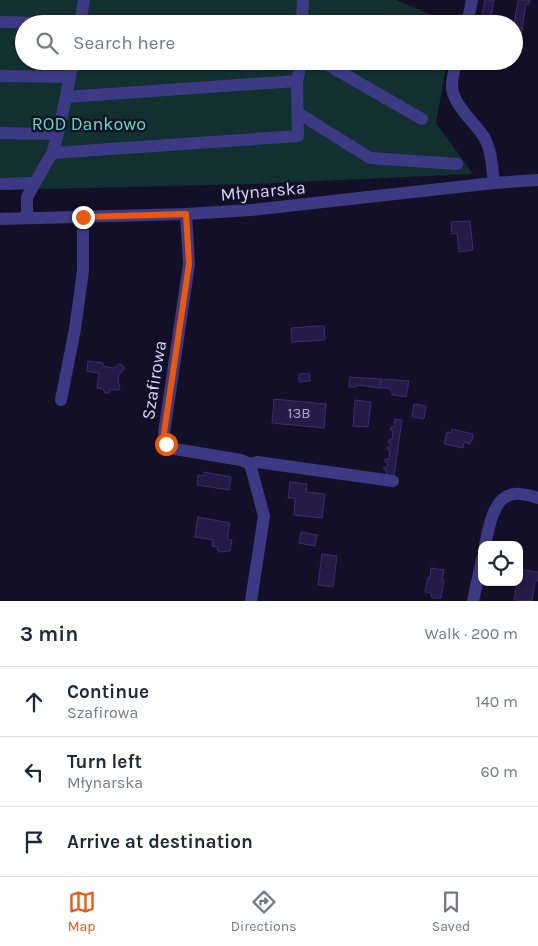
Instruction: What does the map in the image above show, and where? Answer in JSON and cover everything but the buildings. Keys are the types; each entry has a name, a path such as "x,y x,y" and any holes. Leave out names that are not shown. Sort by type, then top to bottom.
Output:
{"street":[{"path":"81,15 84,0"},
{"path":"302,15 303,0"},
{"path":"469,15 472,0"},
{"path":"0,22 15,22"},
{"path":"27,218 27,197 52,153 58,134 71,70"},
{"path":"52,153 298,136 297,81 299,70"},
{"path":"337,70 422,119"},
{"path":"455,70 452,84 454,93 460,106 484,137 489,150 494,183"},
{"path":"0,76 70,77"},
{"path":"66,97 297,81"},
{"path":"298,113 370,158 456,164"},
{"path":"0,132 58,134"},
{"name":"Młynarska","path":"0,219 186,214 290,206 532,180"},
{"path":"0,184 35,183"},
{"name":"Szafirowa","path":"186,214 189,264 164,433 166,444 175,449 241,460 250,464"},
{"path":"61,400 75,329 83,271 83,217"},
{"path":"251,601 264,516 250,464 258,462 392,481"},
{"path":"486,541 491,522 504,496 514,494 538,498"},
{"path":"473,601 478,578"}],"green space":[{"name":"ROD Dankowo","path":"0,0 396,0 432,15 15,15 15,70 445,70 436,123 473,174 254,184 0,190"}],"route":[{"path":"83,217 186,214 189,264 164,433 166,444"}]}
